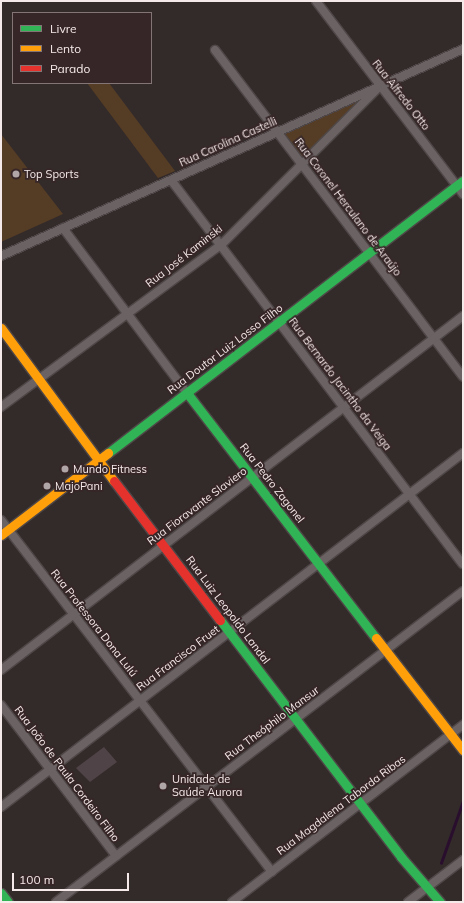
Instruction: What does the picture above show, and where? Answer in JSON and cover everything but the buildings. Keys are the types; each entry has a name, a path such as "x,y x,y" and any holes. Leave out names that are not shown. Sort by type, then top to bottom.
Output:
{"street":[{"name":"Rua Alfredo Otto","path":"316,1 321,10 380,86 460,183 463,194"},
{"name":"Rua Carolina Castelli","path":"1,256 463,49"},
{"name":"Rua Coronel Herculano de Araújo","path":"215,50 463,377"},
{"name":"Rua José Kaminski","path":"1,407 221,245 380,86"},
{"name":"Rua Bernardo Jacintho da Veiga","path":"171,180 463,564"},
{"name":"Rua Doutor Luiz Losso Filho","path":"4,533 460,183"},
{"name":"Rua Pedro Zagonel","path":"63,228 126,314 463,750"},
{"name":"Rua Fioravante Slaviero","path":"1,670 463,316"},
{"name":"Rua Luiz Leopoldo Landal","path":"1,328 37,380 98,461 361,804 440,902"},
{"name":"Rua Francisco Fruet","path":"1,807 463,453"},
{"name":"Rua Professora Dona Lulú","path":"1,520 4,533 73,614 272,872"},
{"name":"Rua Theóphilo Mansur","path":"56,902 463,591"},
{"name":"Rua João de Paula Cordeiro Filho","path":"1,705 116,856"},
{"name":"Rua Magdalena Taborda Ribas","path":"232,902 463,725"},
{"path":"408,902 463,860"},
{"path":"1,893 8,902"}],"shaded area":[{"path":"88,84 110,84 175,171 158,178"},
{"path":"361,99 302,157 285,134"},
{"name":"Top Sports","path":"1,134 63,214 1,242"}],"waterway":[{"path":"441,863 463,801"}],"traffic: fast":[{"path":"108,453 463,181"},
{"path":"187,393 376,638"},
{"path":"220,620 401,857 440,902"},
{"path":"1,893 8,902"}],"traffic: slow":[{"path":"1,328 114,481"},
{"path":"1,535 108,453"},
{"path":"376,638 463,750"}],"traffic: jam":[{"path":"114,481 220,620"}],"place":[{"name":"Top Sports","path":"16,174"},
{"name":"Mundo Fitness","path":"65,469"},
{"name":"MajoPani","path":"47,486"},
{"name":"Unidade de Saúde Aurora","path":"163,786"}]}
